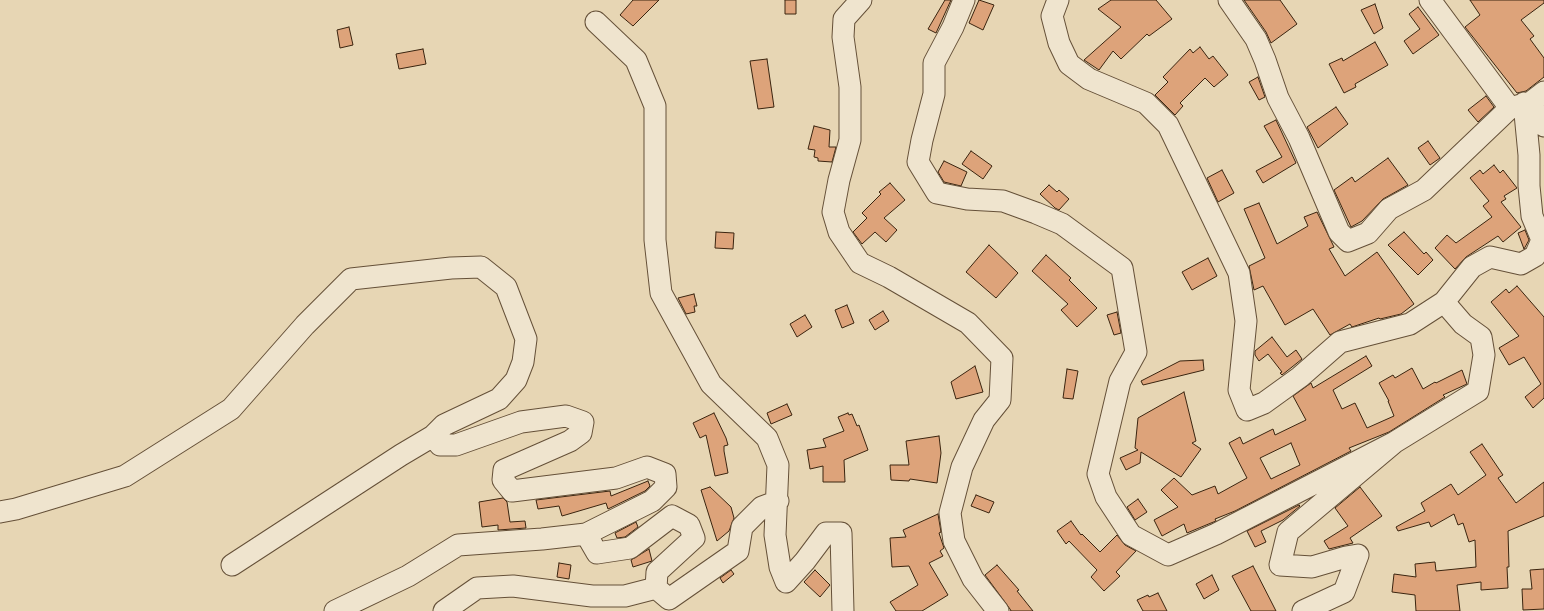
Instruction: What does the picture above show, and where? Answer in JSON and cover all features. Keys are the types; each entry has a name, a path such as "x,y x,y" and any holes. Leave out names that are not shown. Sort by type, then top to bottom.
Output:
{"street":[{"path":"861,0 844,19 843,37 850,87 850,140 839,180 833,212 839,232 860,263 889,277 968,323 1002,358 1000,400 984,420 962,467 950,513 954,541 973,579 998,611"},
{"path":"964,0 953,26 934,63 934,94 918,162 937,194 1003,201 1036,213 1062,224 1093,245 1122,268 1136,352 1120,381 1098,474 1106,497 1131,535 1168,555 1216,534 1395,442 1478,391 1484,355 1481,337 1463,324 1444,302"},
{"path":"1058,0 1052,16 1059,43 1069,64 1089,79 1146,104 1168,125 1239,273 1246,321 1239,390 1247,410 1264,403 1300,377 1340,342 1410,324 1444,302 1472,267 1490,257 1520,264 1535,256 1542,240 1532,216 1529,186 1527,101"},
{"path":"1229,0 1256,39 1278,98 1299,138 1339,232 1348,241 1368,233 1389,209 1424,190 1527,101"},
{"path":"1430,0 1527,101 1544,126"},
{"path":"596,22 636,60 655,106 655,240 661,293 711,384 767,438 778,465 778,501 775,535 780,568 786,582 805,561 826,533 841,533 842,611"},
{"path":"0,512 16,509 125,476 231,409 305,325 351,279 451,268 481,267 506,287 526,339 523,362 516,380 499,399 444,425 434,436 401,455 232,565"},
{"path":"335,611 408,576 458,545 542,539 586,534 652,501 666,487 665,474 647,467 616,478 512,491 503,480 504,470 570,441 581,433 583,422 566,416 521,422 456,445 440,445 434,436"},
{"path":"1303,611 1344,592 1358,555 1312,567 1280,565 1288,532 1395,442"},
{"path":"656,588 669,600 738,551 742,528 762,507 778,501"},
{"path":"586,534 598,553 630,548 672,516 689,525 694,538 657,572 656,588"},
{"path":"444,611 477,588 513,586 592,596 625,596 656,588"}],"building":[{"path":"633,0 659,0 633,26 620,15"},
{"path":"785,0 796,0 796,14 785,14"},
{"path":"945,0 951,0 936,33 928,29"},
{"path":"979,0 994,5 983,30 969,23"},
{"path":"1111,0 1156,0 1172,19 1149,36 1147,34 1121,59 1113,51 1099,70 1084,60 1121,27 1098,9"},
{"path":"1244,0 1280,0 1297,24 1271,43 1266,32"},
{"path":"1470,0 1544,0 1544,3 1521,20 1534,36 1530,39 1544,58 1544,77 1526,91 1517,93 1465,27 1480,15"},
{"path":"1375,4 1383,28 1374,34 1361,10"},
{"path":"1418,7 1439,35 1413,54 1404,41 1420,29 1409,14"},
{"path":"349,27 353,45 340,48 337,30"},
{"path":"1375,42 1388,65 1355,84 1356,87 1344,93 1329,64 1342,58 1343,61"},
{"path":"1200,47 1209,59 1213,56 1228,75 1214,87 1205,78 1180,103 1183,106 1175,115 1155,95 1168,82 1163,77 1190,49 1193,53"},
{"path":"423,49 426,64 399,69 396,54"},
{"path":"767,59 774,107 758,109 750,61"},
{"path":"1258,77 1265,97 1259,100 1249,82"},
{"path":"1486,96 1494,107 1478,122 1468,110"},
{"path":"1336,107 1348,124 1318,148 1307,127"},
{"path":"1276,120 1296,163 1263,183 1256,171 1282,157 1264,126"},
{"path":"814,126 830,130 829,147 836,147 832,162 818,161 818,158 814,157 815,150 808,149"},
{"path":"1428,141 1440,158 1430,165 1418,148"},
{"path":"971,151 992,166 983,179 962,164"},
{"path":"1388,158 1408,185 1383,199 1362,221 1351,227 1334,190 1352,177 1355,182"},
{"path":"944,161 967,172 961,186 944,182 938,172"},
{"path":"1494,165 1500,173 1503,170 1517,188 1504,196 1506,199 1501,202 1521,227 1503,242 1498,236 1466,257 1455,269 1435,248 1447,235 1456,243 1492,217 1483,206 1489,201 1470,178 1480,170 1483,174"},
{"path":"1222,170 1234,193 1218,202 1207,178"},
{"path":"890,183 905,200 884,218 897,230 886,242 875,232 862,244 853,232 867,218 862,213 881,194 879,192"},
{"path":"1049,185 1057,192 1059,190 1069,199 1059,210 1040,194"},
{"path":"1259,203 1277,244 1308,226 1304,217 1317,212 1334,247 1329,249 1345,276 1377,252 1414,304 1401,314 1379,318 1352,327 1350,324 1330,335 1313,309 1285,325 1263,286 1254,290 1249,266 1265,258 1244,209"},
{"path":"1525,230 1529,240 1524,249 1518,233"},
{"path":"716,232 734,233 733,249 715,248"},
{"path":"1404,232 1424,254 1426,252 1433,260 1418,275 1388,245"},
{"path":"989,245 1018,273 996,298 966,272"},
{"path":"1046,255 1071,278 1069,280 1097,308 1077,327 1061,310 1068,304 1032,271"},
{"path":"1208,258 1217,276 1192,290 1182,272"},
{"path":"1517,286 1544,317 1544,398 1533,408 1525,397 1541,384 1524,357 1509,365 1499,348 1519,336 1491,302 1506,289 1509,293"},
{"path":"694,294 697,306 694,306 695,312 686,314 678,298"},
{"path":"847,305 854,323 842,328 835,310"},
{"path":"883,311 889,321 875,330 869,320"},
{"path":"1117,312 1121,333 1114,335 1107,315"},
{"path":"805,315 812,327 797,337 790,324"},
{"path":"1272,337 1287,357 1296,350 1302,359 1282,375 1280,373 1282,372 1268,354 1259,361 1255,355 1255,351"},
{"path":"1366,356 1372,366 1333,390 1342,409 1355,403 1367,428 1394,416 1389,401 1379,383 1393,375 1395,378 1412,368 1423,389 1462,370 1467,384 1443,395 1445,397 1389,432 1349,448 1351,451 1235,511 1215,519 1216,521 1187,533 1184,524 1162,536 1154,520 1178,507 1161,490 1174,478 1192,495 1215,486 1218,494 1247,478 1229,443 1240,437 1243,444 1273,429 1275,435 1306,420 1293,396 1311,383 1313,388","holes":["1291,443 1300,465 1271,479 1260,458"]},
{"path":"1203,360 1204,370 1143,385 1141,381 1180,361"},
{"path":"975,366 983,392 956,399 951,382"},
{"path":"1067,369 1078,371 1073,399 1063,398"},
{"path":"1184,392 1196,441 1192,443 1201,449 1181,477 1141,452 1140,463 1126,470 1120,458 1138,450 1135,448 1138,418"},
{"path":"787,404 792,415 771,424 767,413"},
{"path":"714,413 728,445 724,446 724,451 728,473 715,476 706,435 700,438 693,423"},
{"path":"848,413 849,415 852,414 857,426 859,425 868,450 844,460 845,482 823,482 823,466 810,469 807,450 826,447 823,439 844,431 838,417"},
{"path":"939,436 941,453 937,483 910,479 909,481 891,480 890,465 909,465 906,441"},
{"path":"1482,444 1503,475 1498,478 1516,503 1544,482 1544,516 1508,531 1508,588 1481,590 1481,582 1457,585 1460,611 1416,611 1415,595 1392,592 1394,574 1416,577 1415,564 1435,562 1436,571 1476,567 1475,540 1469,542 1463,523 1458,525 1454,514 1431,527 1429,522 1398,531 1396,527 1425,511 1421,503 1451,484 1458,495 1486,475 1470,452"},
{"path":"648,481 650,486 645,491 608,509 606,503 562,516 559,506 538,509 536,500 610,491 611,496"},
{"path":"710,487 731,507 734,518 729,531 717,541 701,490"},
{"path":"1360,487 1382,516 1350,538 1353,543 1329,549 1324,541 1348,526 1335,508"},
{"path":"976,495 994,502 989,513 971,506"},
{"path":"503,498 507,502 510,522 525,521 526,528 498,530 498,525 482,527 479,502"},
{"path":"1138,499 1147,512 1135,520 1127,507"},
{"path":"1299,505 1300,506 1283,520 1261,531 1266,542 1255,547 1247,531"},
{"path":"938,514 941,532 939,533 944,548 940,551 943,556 929,563 948,595 922,611 896,611 890,602 918,585 909,566 892,567 890,538 906,537 903,530"},
{"path":"1071,521 1081,535 1082,534 1100,552 1117,535 1125,545 1136,551 1116,572 1120,576 1104,591 1091,577 1097,570 1069,541 1066,544 1057,531"},
{"path":"636,522 638,527 625,537 617,538 615,533"},
{"path":"649,549 652,561 633,567 631,560"},
{"path":"559,563 571,565 569,579 557,577"},
{"path":"997,565 1019,590 1017,591 1033,611 1011,611 985,575"},
{"path":"1253,566 1276,611 1251,611 1232,576"},
{"path":"1544,569 1544,609 1523,610 1522,589 1532,589 1530,570"},
{"path":"731,570 734,574 723,583 720,578"},
{"path":"815,570 830,585 820,597 804,582"},
{"path":"1212,575 1219,590 1204,599 1196,584"},
{"path":"1158,593 1167,611 1143,611 1137,600 1148,595 1149,597"}]}
